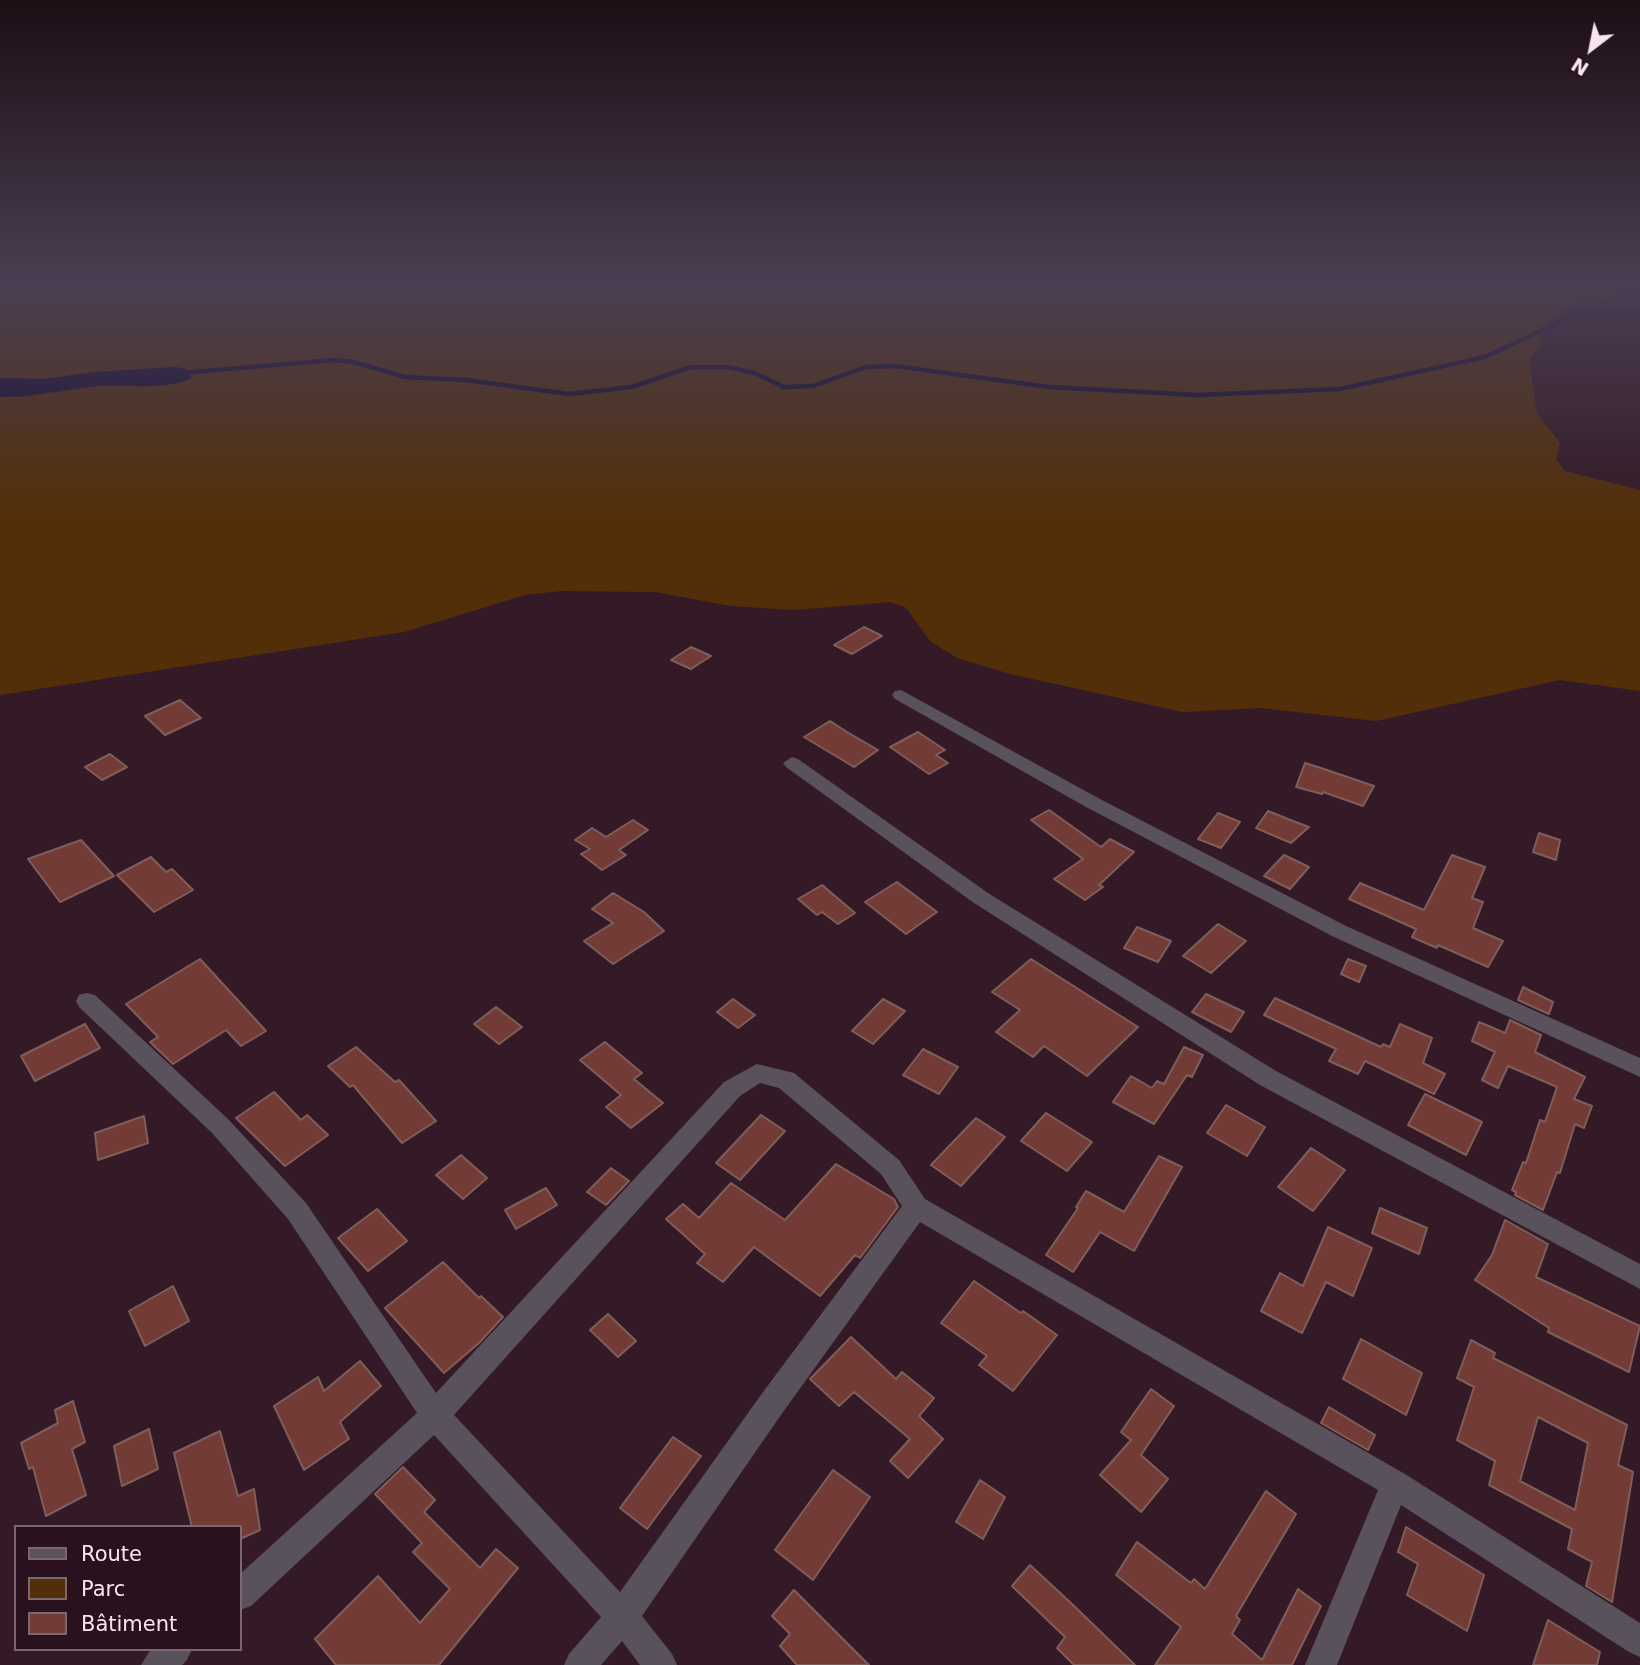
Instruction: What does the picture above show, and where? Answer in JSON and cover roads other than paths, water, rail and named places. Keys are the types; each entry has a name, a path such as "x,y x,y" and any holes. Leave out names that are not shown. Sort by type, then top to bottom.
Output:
{"street":[{"path":"901,695 1093,803 1339,931 1640,1068"},
{"path":"792,763 981,898 1268,1078 1640,1277"},
{"path":"88,1002 220,1126 297,1211 435,1415 622,1617 661,1665"},
{"path":"242,1593 435,1415 732,1089 757,1073 786,1080 890,1167 916,1207 1395,1484 1640,1641"},
{"path":"580,1665 622,1617 773,1402 916,1207"},
{"path":"1321,1665 1395,1484"},
{"path":"157,1665 174,1651"}],"waterway":[{"path":"181,373 302,363"},
{"path":"355,363 405,377 466,380 569,394 632,387 691,367 727,367 755,373 784,387 813,386 866,367 895,366 1049,387 1198,395 1340,389 1459,363"}]}
